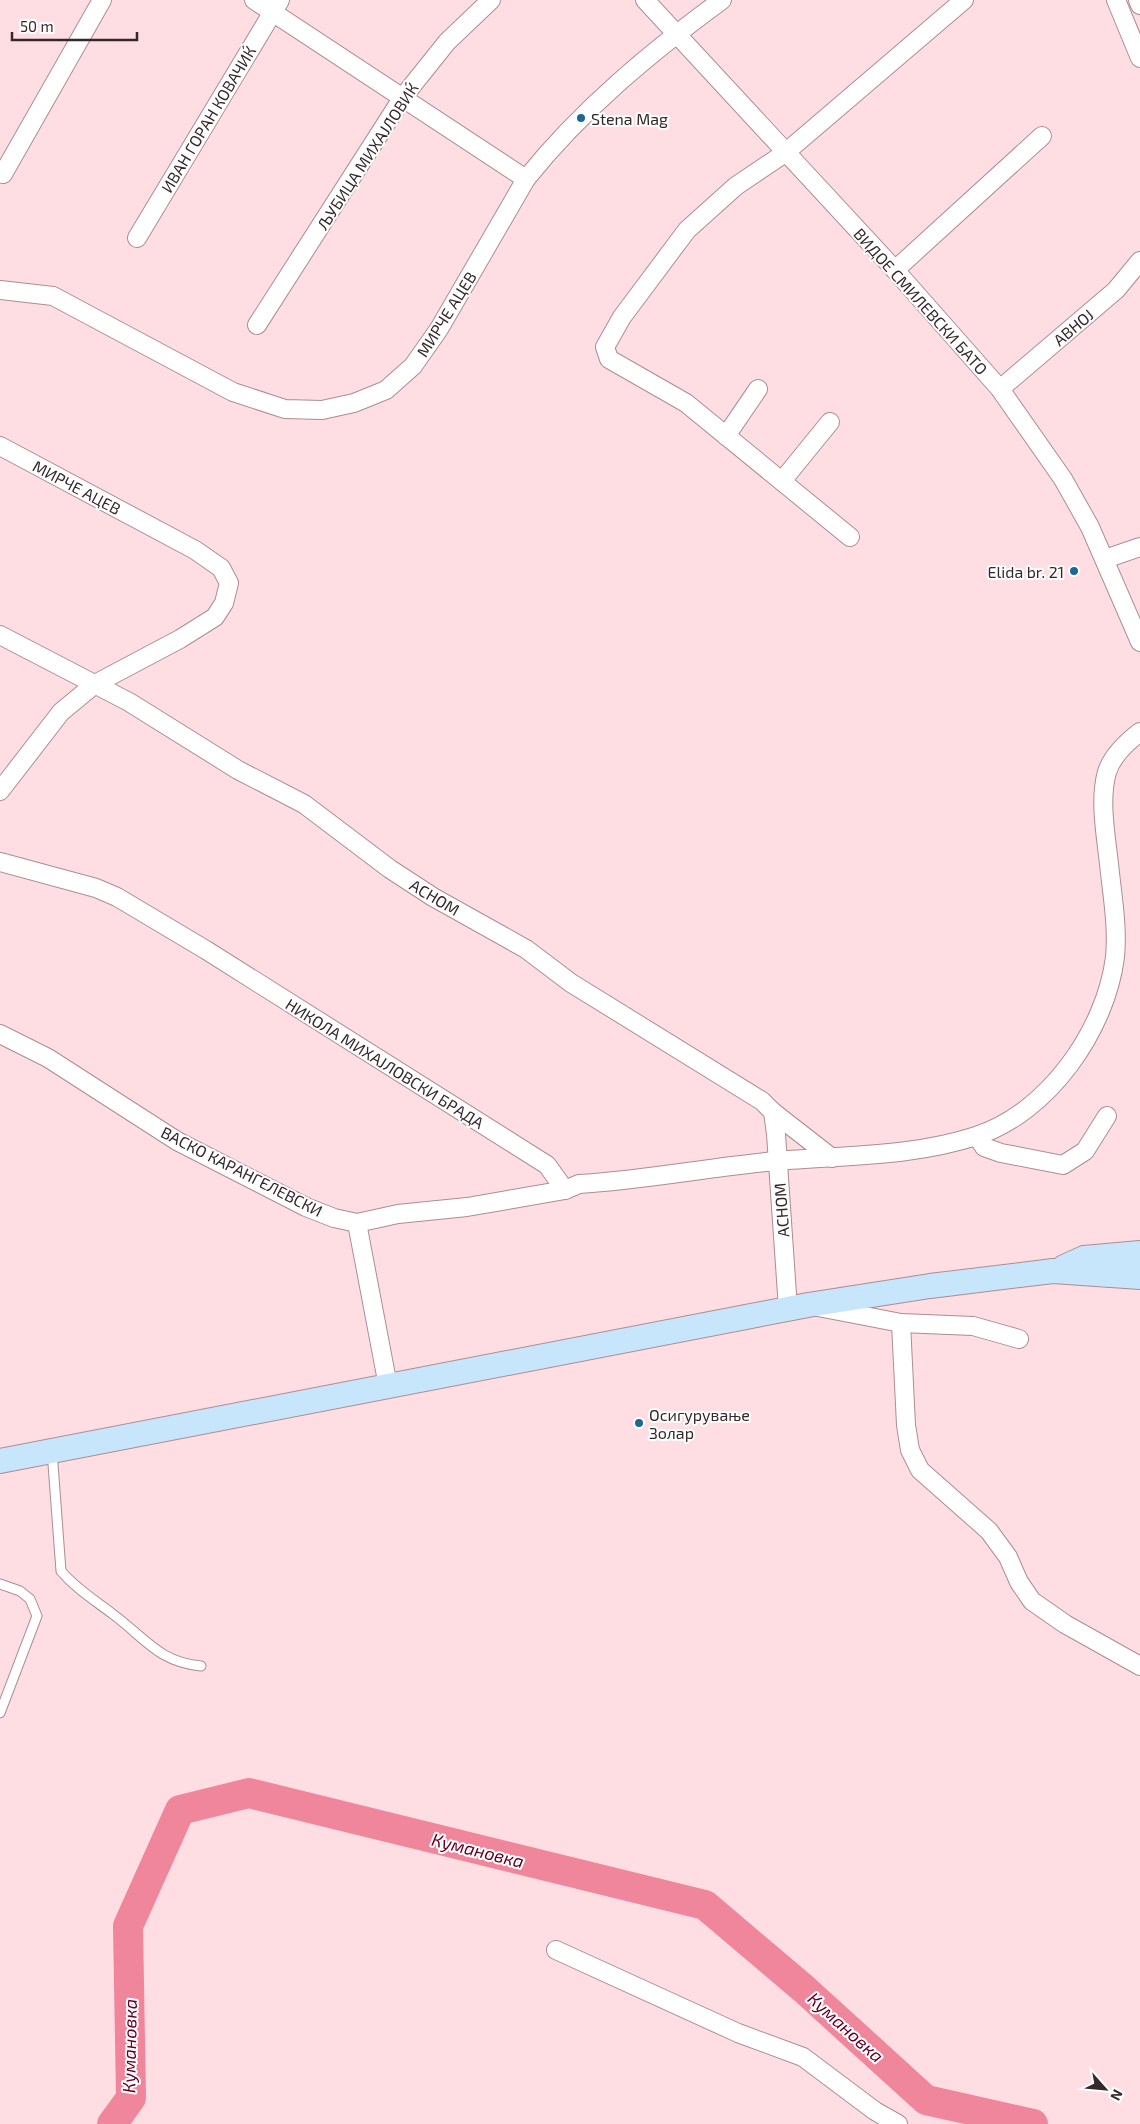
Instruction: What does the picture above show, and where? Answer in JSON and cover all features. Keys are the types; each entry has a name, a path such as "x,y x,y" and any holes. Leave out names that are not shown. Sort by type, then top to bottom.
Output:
{"main road":[{"path":"1053,1271 1084,1258 1140,1253"},
{"path":"0,1461 798,1307 930,1286 1053,1271 1140,1277"}],"street":[{"path":"2,174 102,0"},
{"path":"254,0 276,7 403,97 526,179"},
{"name":"ЉУБИЦА МИХАЈЛОВИЌ","path":"257,324 403,97 448,42 491,0"},
{"name":"ВИДОЕ СМИЛЕВСКИ БАТО","path":"645,0 895,270 1000,389 1063,479 1106,559 1140,642"},
{"name":"МИРЧЕ АЦЕВ","path":"0,290 53,296 233,392 285,409 322,410 354,403 386,390 412,366 439,329 526,179 544,156 592,107 676,34 722,0"},
{"path":"850,537 686,403 609,359 604,347 622,316 687,230 736,186 785,153 964,0"},
{"path":"1116,0 1140,58"},
{"path":"1138,0 1140,5"},
{"name":"ИВАН ГОРАН КОВАЧИЌ","path":"137,238 276,7"},
{"path":"895,270 1042,136"},
{"name":"АВНОЈ","path":"1000,389 1116,290 1140,261"},
{"path":"726,436 758,389"},
{"path":"782,481 830,422"},
{"name":"МИРЧЕ АЦЕВ","path":"0,446 195,550 221,568 229,583 224,603 215,617 180,640 95,684 61,712 0,790"},
{"path":"1106,559 1140,546"},
{"path":"0,635 95,684"},
{"name":"АСНОМ","path":"95,684 238,770 304,804 390,869 433,897 526,949 571,983 762,1101 772,1112 832,1158"},
{"path":"565,1190 579,1184 777,1161 896,1153 977,1136 1004,1124 1053,1087 1077,1054 1106,995 1114,956 1114,915 1104,800 1107,771 1125,744 1140,732"},
{"name":"НИКОЛА МИХАЈЛОВСКИ БРАДА","path":"0,862 96,888 117,897 206,950 547,1165 565,1190"},
{"name":"ВАСКО КАРАНГЕЛЕВСКИ","path":"0,1034 48,1058 177,1141 306,1207 334,1218 357,1223 398,1214 467,1207 565,1190"},
{"name":"АСНОМ","path":"772,1112 776,1134 777,1161 798,1307"},
{"path":"977,1136 984,1147 1000,1153 1064,1165 1085,1151 1107,1116"},
{"path":"357,1223 388,1386"},
{"path":"798,1307 901,1323 973,1326 1019,1339"},
{"path":"901,1323 906,1425 910,1450 920,1470 989,1531 1008,1557 1019,1582 1032,1601 1065,1624 1140,1666"},
{"path":"556,1950 738,2033 803,2057 875,2111 898,2124"}],"lane":[{"path":"52,1451 61,1571 71,1583 116,1616 153,1649 181,1664 201,1666"},
{"path":"0,1584 20,1591 30,1599 37,1616 0,1713"}],"waterway":[{"name":"Кумановка","path":"112,2124 131,2098 128,1926 180,1810 249,1793 705,1905 804,1989 926,2100 1033,2124"}],"place":[{"name":"Stena Mag","path":"581,118"},
{"name":"Elida br. 21","path":"1074,571"},
{"name":"Осигурување Золар","path":"639,1423"}]}
